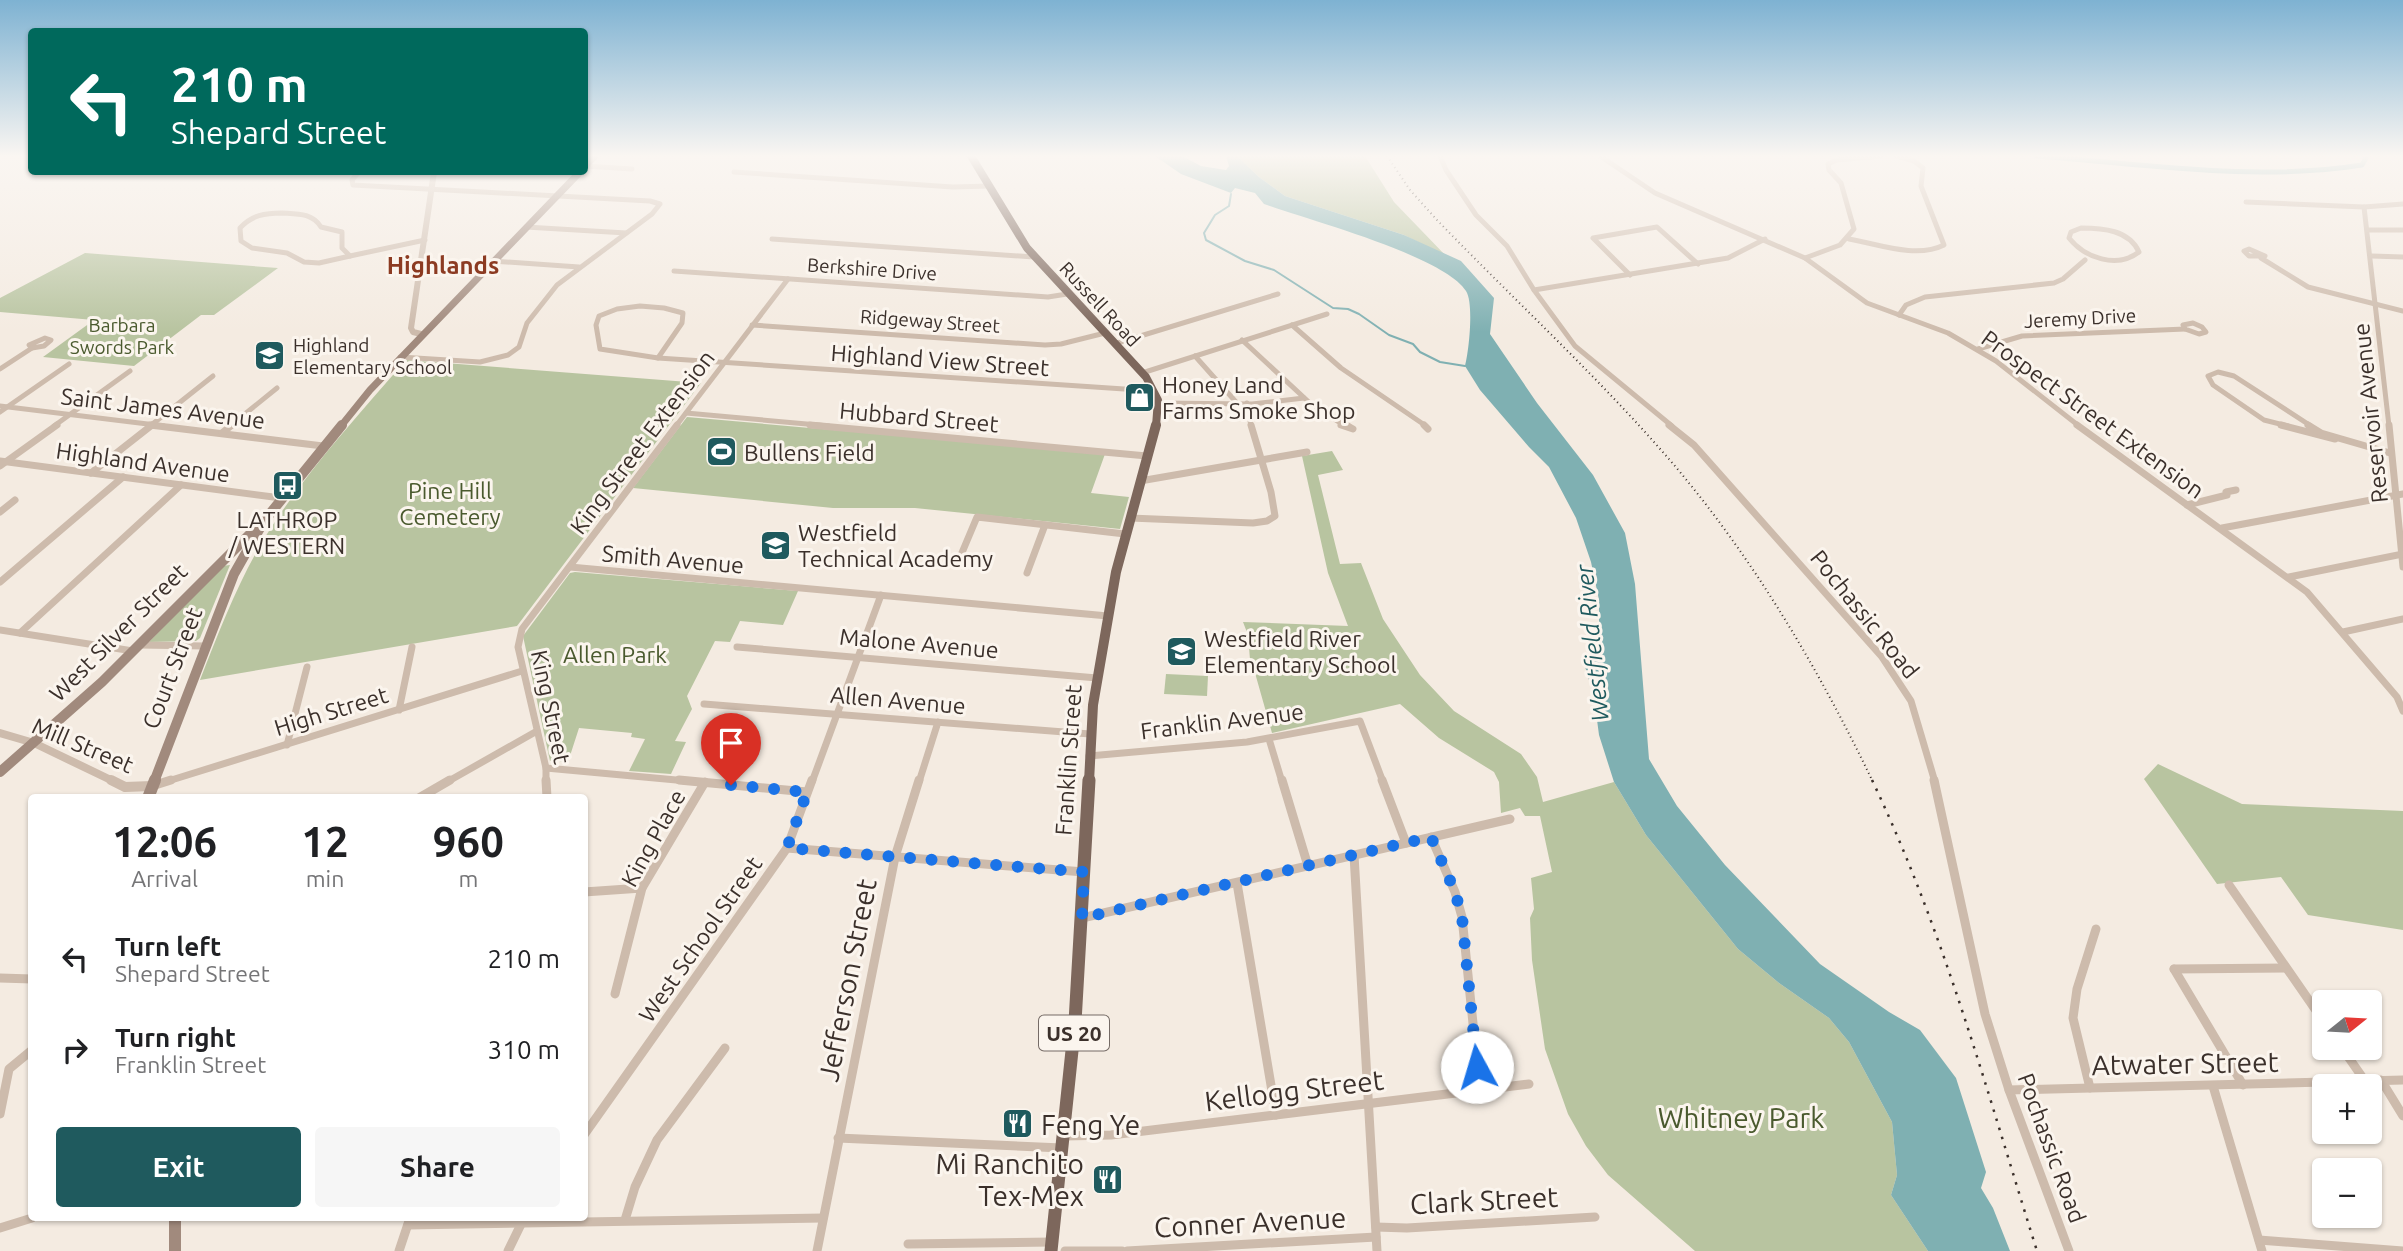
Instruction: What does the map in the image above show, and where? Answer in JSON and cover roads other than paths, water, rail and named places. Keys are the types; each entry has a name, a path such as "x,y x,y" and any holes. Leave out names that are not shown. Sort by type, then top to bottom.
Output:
{"main road":[{"path":"264,521 323,446 400,356 538,214"},
{"name":"Russell Road","path":"1007,214 1034,257 1142,373 1154,391 1158,403"},
{"name":"Franklin Street","path":"1056,1248 1082,918 1090,734 1108,616 1125,534 1157,421 1158,403"},
{"name":"Court Street","path":"149,794 205,646 243,559 264,521"},
{"name":"West Silver Street","path":"0,772 136,648 214,567 264,521"},
{"path":"175,1221 176,1251"}],"street":[{"path":"266,214 249,219 240,228 241,241 249,247 290,254 313,263 352,258 425,240"},
{"path":"275,214 310,216 315,218 321,227 342,232 342,248 352,258"},
{"path":"421,334 413,332 411,328 428,214"},
{"path":"400,356 474,362 503,358 519,347 527,323 555,288 651,214"},
{"name":"Pochassic Road","path":"1476,214 1507,246 1534,290 1575,346 1694,445 1882,657 1911,701 1935,782 1985,1014 2009,1090 2069,1251"},
{"name":"Prospect Street Extension","path":"1706,214 1805,258 1862,300 1948,333 1978,349 2090,435 2307,592 2400,696 2403,711"},
{"path":"1805,258 1836,247 1849,239 1854,229 1852,214"},
{"path":"1849,239 1926,251 1938,249 1944,244 1932,214"},
{"name":"Reservoir Avenue","path":"2365,214 2377,304 2390,453 2399,495 2403,567"},
{"path":"526,227 626,233"},
{"path":"1630,275 1593,238 1657,227 1698,264"},
{"path":"1899,315 1906,305 1925,297 2054,283 2063,279 2085,260 2130,258 2138,254 2139,250 2134,242 2122,235 2090,228 2077,229 2070,234 2070,240 2085,260"},
{"path":"2368,230 2403,230"},
{"path":"772,239 1034,257"},
{"path":"1534,290 1728,258 1765,239"},
{"path":"2078,248 2104,258"},
{"path":"2372,256 2403,257"},
{"path":"2261,258 2308,287 2403,311"},
{"path":"492,261 580,267"},
{"name":"Berkshire Drive","path":"674,271 1048,297 1067,293"},
{"name":"King Street Extension","path":"524,625 788,279"},
{"path":"1114,344 1278,294"},
{"name":"Highland View Street","path":"658,358 682,323 683,313 675,309 624,307 599,316 596,325 600,349 658,358 1154,391"},
{"path":"1142,373 1327,314"},
{"name":"Ridgeway Street","path":"752,325 1051,345 1105,333"},
{"path":"1292,325 1341,368 1421,421 1428,429"},
{"name":"Jeremy Drive","path":"1978,349 2022,336 2185,329"},
{"path":"1242,340 1304,398 1353,429 1342,425 1315,405"},
{"path":"0,369 32,348"},
{"path":"1195,356 1237,402"},
{"path":"0,412 4,406 69,364"},
{"path":"2,463 130,370"},
{"path":"2335,439 2298,419 2238,377 2222,373 2209,375 2211,382 2252,413 2283,427 2390,453"},
{"path":"91,473 213,376"},
{"path":"222,433 277,388"},
{"path":"1158,403 1247,403 1304,398"},
{"path":"1130,518 1253,523 1272,519 1275,516 1272,492 1254,441 1247,403"},
{"name":"Saint James Avenue","path":"4,406 323,446"},
{"name":"Hubbard Street","path":"687,412 1147,456"},
{"path":"2283,427 2295,425 2298,419"},
{"path":"1140,481 1307,452"},
{"name":"Highland Avenue","path":"2,463 281,498"},
{"path":"0,582 123,477"},
{"path":"20,634 181,485"},
{"path":"2187,505 2227,495 2226,492 2236,490"},
{"path":"2222,528 2399,495"},
{"path":"0,512 15,500"},
{"path":"961,555 977,517 1125,534"},
{"path":"1027,573 1045,525"},
{"path":"2289,577 2402,554"},
{"path":"214,567 243,559"},
{"name":"Smith Avenue","path":"570,567 1108,616"},
{"name":"West School Street","path":"588,1129 787,848 881,595"},
{"path":"2343,632 2403,619"},
{"name":"King Street","path":"524,625 518,641 522,671 546,768 547,794"},
{"path":"0,630 136,648 205,646"},
{"path":"399,710 412,647"},
{"name":"Malone Avenue","path":"737,648 1097,678"},
{"path":"286,745 307,667"},
{"name":"High Street","path":"152,786 522,671"},
{"name":"Allen Avenue","path":"704,704 1090,734"},
{"name":"Franklin Avenue","path":"1088,756 1269,740 1360,721 1406,843"},
{"name":"Jefferson Street","path":"817,1251 895,857 938,722"},
{"path":"426,794 537,731"},
{"name":"Mill Street","path":"0,733 34,743 125,788 152,786"},
{"path":"1269,740 1308,866"},
{"path":"546,768 807,792"},
{"name":"King Place","path":"615,994 642,888 705,782"},
{"path":"1082,918 1510,819"},
{"path":"1431,837 1455,892 1462,917 1480,1091"},
{"path":"787,848 1084,872"},
{"path":"1354,855 1377,1251"},
{"path":"1237,883 1276,1115"},
{"path":"2229,885 2312,1005"},
{"path":"588,892 642,888"},
{"path":"2090,1088 2073,1018 2077,989 2096,929"},
{"path":"2243,1085 2174,969 2286,968"},
{"path":"0,978 28,979"},
{"path":"625,1220 635,1187 657,1140 725,1048"},
{"path":"0,1114 8,1066 17,1056 28,1051"},
{"name":"Atwater Street","path":"2382,1080 2403,1080"},
{"path":"2382,1082 2403,1116"},
{"name":"Atwater Street","path":"2009,1090 2312,1083"},
{"name":"Kellogg Street","path":"838,1138 1063,1142 1529,1084"},
{"path":"2213,1086 2260,1246 2403,1251"},
{"path":"588,1220 823,1217"},
{"name":"Clark Street","path":"1376,1232 1595,1217"},
{"path":"0,1228 28,1219"},
{"path":"399,1251 409,1222 522,1221 508,1251"},
{"name":"Conner Avenue","path":"1127,1251 1376,1232"},
{"name":"Conner Avenue","path":"908,1244 1122,1251"}],"water":[{"path":"1296,214 1341,214 1404,235 1461,261 1494,298 1490,334 1537,403 1593,475 1625,533 1635,584 1649,759 1677,806 1725,865 1820,964 1920,1030 1956,1078 1986,1172 1981,1188 1993,1208 2010,1251 1928,1251 1891,1195 1897,1175 1892,1122 1849,1042 1829,1018 1779,983 1738,949 1646,835 1614,782 1599,735 1594,697 1584,663 1599,630 1599,600 1591,562 1576,518 1549,467 1480,390 1465,366 1470,316 1466,291 1453,278 1431,265 1341,229"}],"waterway":[{"path":"1216,214 1204,233 1206,240 1245,261 1274,270 1333,308 1348,309 1359,314 1389,335 1413,344 1420,352 1440,362 1465,366"}],"railway":[{"path":"1432,214 1622,407 1709,508 1786,621 1872,780"},
{"path":"1872,780 1898,837 1943,953 2037,1251"}],"place":[{"name":"Highland Elementary School","path":"270,356"},
{"name":"Honey Land Farms Smoke Shop","path":"1139,397"},
{"name":"Bullens Field","path":"721,452"},
{"name":"LATHROP / WESTERN","path":"287,485"},
{"name":"Westfield Technical Academy","path":"775,545"},
{"name":"Westfield River Elementary School","path":"1181,651"},
{"name":"Feng Ye","path":"1018,1124"},
{"name":"Mi Ranchito Tex-Mex","path":"1107,1179"}],"district":[{"name":"Highlands","path":"443,265"}],"park label":[{"name":"Barbara Swords Park","path":"122,336"},
{"name":"Pine Hill Cemetery","path":"450,503"},
{"name":"Allen Park","path":"615,654"},
{"name":"Whitney Park","path":"1741,1117"}],"water label":[{"name":"Westfield River","path":"1592,643"}]}
